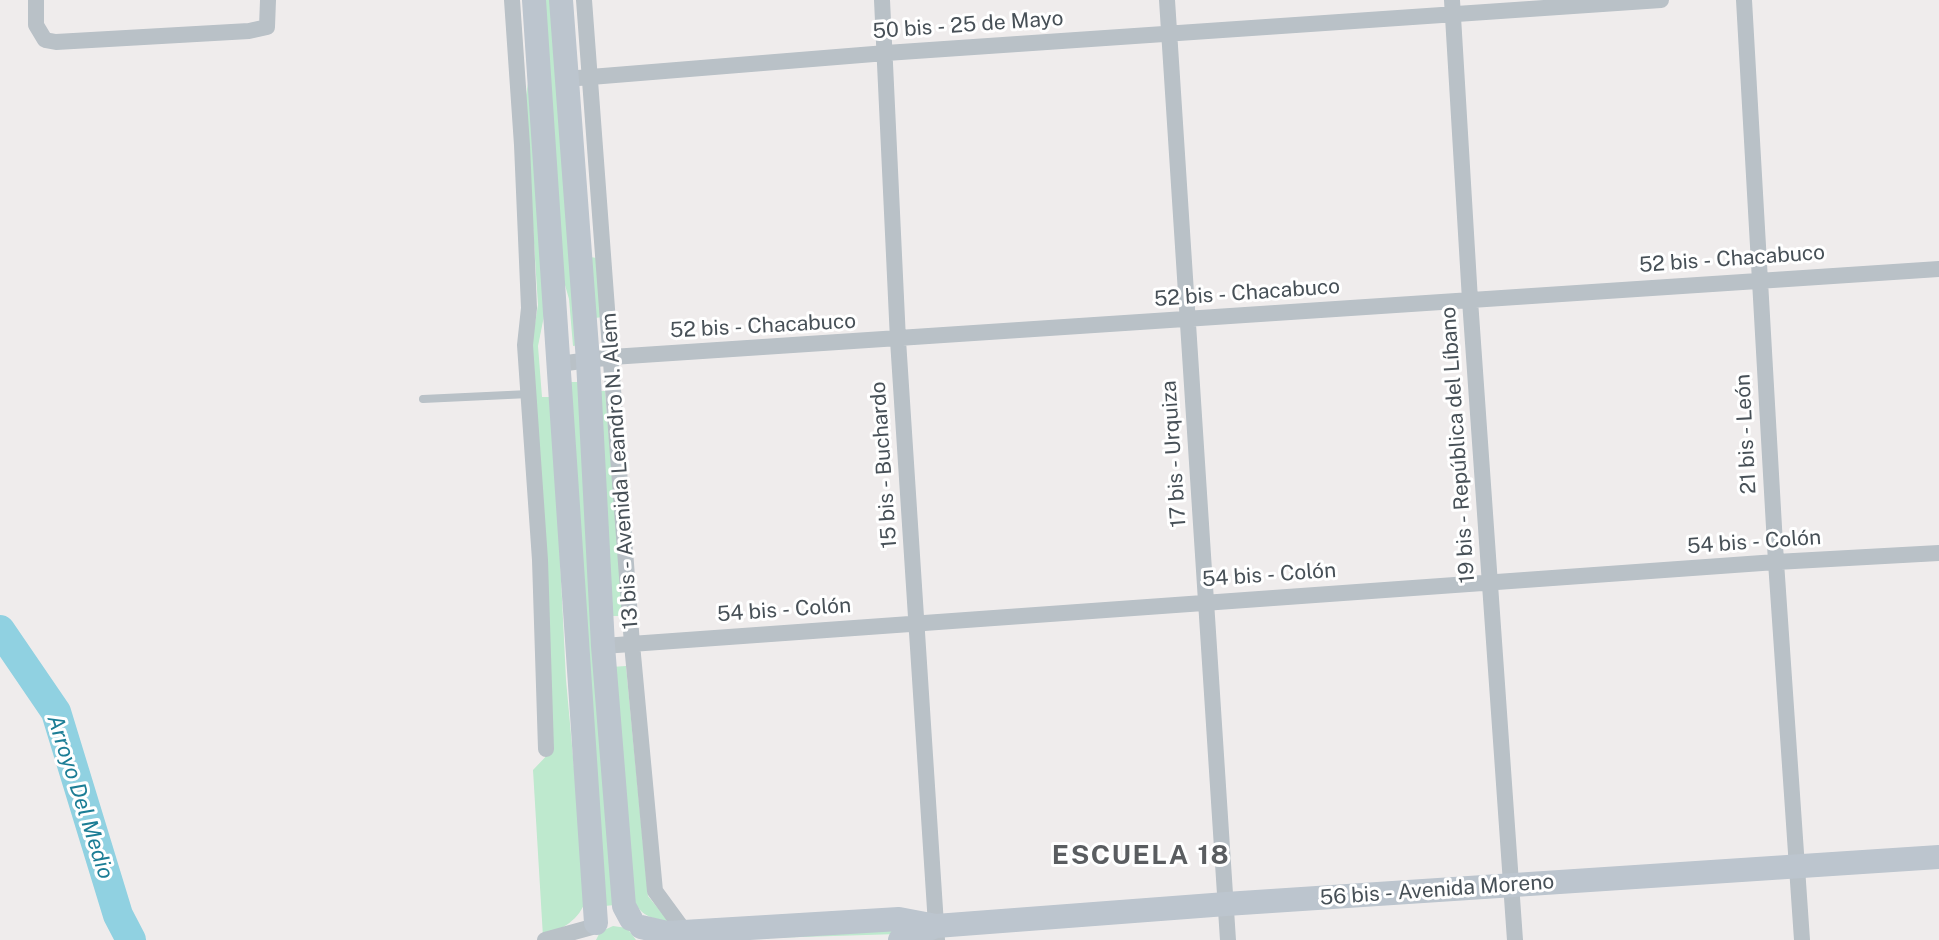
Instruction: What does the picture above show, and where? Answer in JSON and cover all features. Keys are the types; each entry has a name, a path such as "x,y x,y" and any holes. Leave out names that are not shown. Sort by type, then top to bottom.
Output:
{"main road":[{"path":"534,0 559,364 591,930"},
{"name":"13 bis - Avenida Leandro N. Alem","path":"561,0 577,78 588,361 603,646 624,906 640,929"},
{"name":"56 bis - Avenida Moreno","path":"900,940 936,933 1226,904 1939,857"},
{"name":"56 bis - Avenida Moreno","path":"591,930 610,916 640,929 667,933 899,919 936,933"}],"street":[{"path":"36,0 36,25 45,40 56,42 237,32 267,27 268,0"},
{"path":"512,0 530,308 525,345 540,560 546,749"},
{"name":"13 bis - Avenida Leandro N. Alem","path":"584,0 577,78 612,357 632,644 655,891 685,932"},
{"name":"15 bis - Buchardo","path":"882,0 898,340 918,622 936,933"},
{"name":"17 bis - Urquiza","path":"1167,0 1186,320 1208,602 1228,940"},
{"name":"50 bis - 25 de Mayo","path":"577,78 886,53 1169,34 1453,7 1661,0"},
{"name":"21 bis - León","path":"1744,0 1776,562 1802,940"},
{"name":"19 bis - República del Líbano","path":"1453,7 1470,300 1515,940"},
{"name":"52 bis - Chacabuco","path":"559,364 612,357 898,340 1939,269"},
{"name":"54 bis - Colón","path":"603,646 1776,562 1939,554"},
{"path":"545,940 591,930"}],"lane":[{"path":"423,399 529,394"}],"green space":[{"path":"543,0 554,0 579,345 573,346 569,299 561,271"},
{"path":"529,77 545,311 538,346 542,397 552,397 566,680 586,899 575,918 543,937 533,770 552,750 532,342 538,305 525,102"},
{"path":"590,257 597,258 603,317 595,318"},
{"path":"568,382 579,382 615,905 604,906"},
{"path":"596,391 605,391 624,616 608,616"},
{"path":"626,666 648,896 669,922 647,915 639,909 633,898 611,667"},
{"path":"613,926 627,928 636,940 596,940 600,932"},
{"path":"898,929 898,934 706,940"}],"waterway":[{"name":"Arroyo Del Medio","path":"0,630 56,712 118,915 131,940"}],"district":[{"name":"ESCUELA 18","path":"1141,856"}]}
